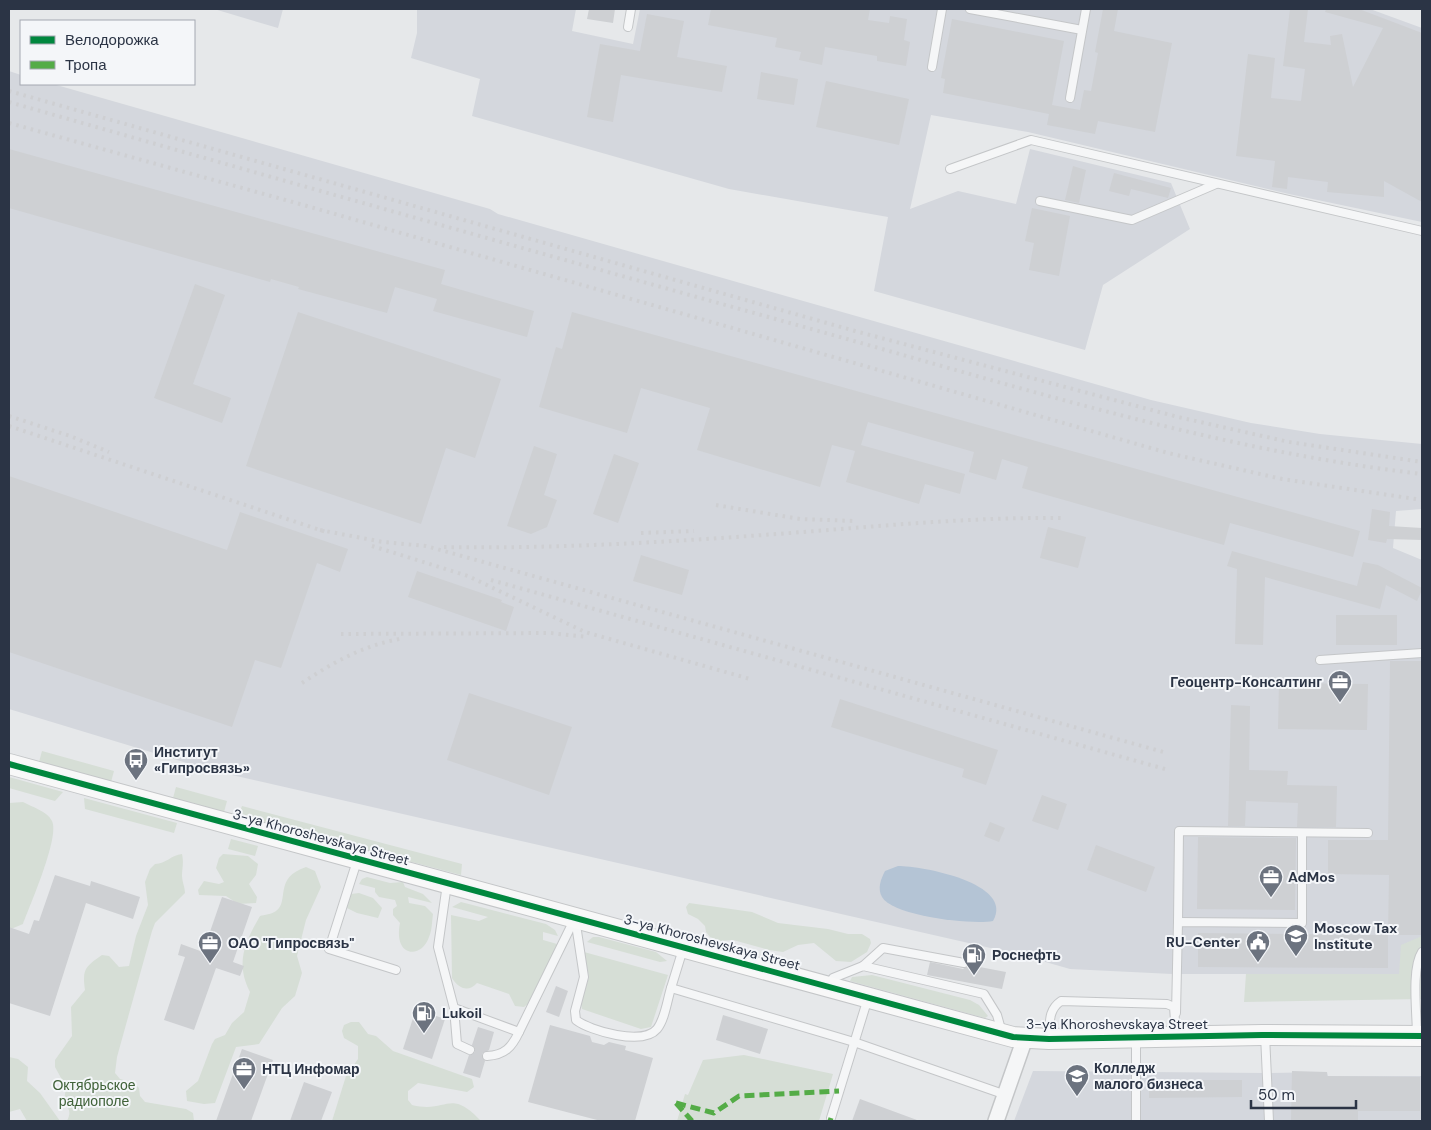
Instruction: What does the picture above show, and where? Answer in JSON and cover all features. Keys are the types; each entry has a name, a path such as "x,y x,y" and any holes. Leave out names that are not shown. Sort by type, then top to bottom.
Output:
{"street":[{"name":"3-ya Khoroshevskaya Street","path":"9,764 1002,1034 1025,1038 1049,1039 1265,1035 1420,1036"},
{"path":"996,1121 1025,1038"}],"lane":[{"path":"628,27 631,9"},
{"path":"932,67 942,9"},
{"path":"970,9 1082,30"},
{"path":"1070,98 1086,9"},
{"path":"950,169 1031,140 1422,231"},
{"path":"1040,202 1132,220 1216,184"},
{"path":"1320,660 1422,653"},
{"path":"1176,1037 1179,831 1368,833"},
{"path":"1178,922 1302,923 1302,833"},
{"path":"357,860 329,949 396,970"},
{"path":"447,884 438,947 454,1008 457,1044 470,1050"},
{"path":"575,918 584,977 575,1011 576,1020 582,1024 624,1037 649,1034 656,1031 660,1024 683,947"},
{"path":"487,1056 505,1052 511,1048 575,918"},
{"path":"827,986 833,978 863,966 883,948 964,963"},
{"path":"1420,1036 1416,974 1417,963 1422,952"},
{"path":"863,966 984,994 998,1015 1002,1034"},
{"path":"671,988 854,1042 1006,1095"},
{"path":"831,1118 868,998"},
{"path":"1049,1039 1050,1014 1054,1006 1061,1000 1167,1004 1174,1007 1176,1013"},
{"path":"454,1008 519,1032"},
{"path":"1265,1035 1269,1121"},
{"path":"1136,1037 1136,1121"}],"shaded area":[{"path":"214,9 283,9 278,28"},
{"path":"417,9 576,9 572,31 633,44 640,9 1370,9 1422,28 1422,222 1289,194 1028,132 931,115 910,209 958,191 1016,204 1030,149 1171,183 1190,229 1103,285 1085,350 874,291 888,217 729,189 472,116 480,79 411,58 417,33"},
{"path":"9,71 20,75 20,85 56,85 490,209 498,214 1151,400 1251,423 1320,434 1422,444 1422,509 1396,511 1393,548 1422,560 1422,974 1172,974 1070,969 1021,955 210,770 9,709"},
{"path":"1033,1071 1327,1072 1328,1076 1422,1076 1422,1121 1014,1121"}],"green space":[{"path":"42,751 114,771 111,782 39,762"},
{"path":"9,777 63,792 55,801 9,788"},
{"path":"176,787 227,801 224,812 173,798"},
{"path":"84,798 177,823 174,833 85,809"},
{"path":"23,802 50,818 53,829 52,841 23,924 11,929 9,928 9,803"},
{"path":"242,806 462,864 461,875 238,816"},
{"path":"231,839 258,846 255,856 228,849"},
{"name":"Октябрьское радиополе","path":"182,854 182,878 185,893 155,923 117,1057 115,1073 120,1079 134,1083 139,1088 140,1096 145,1102 186,1109 193,1113 194,1121 67,1121 69,1109 64,1102 66,1087 55,1067 55,1060 72,1036 71,1007 85,990 84,977 86,969 102,955 109,956 119,967 129,966 136,936 148,905 145,882 150,869 155,864"},
{"path":"223,854 248,856 258,864 256,875 249,884 257,897 256,903 238,904 226,896 199,895 198,890 204,881 219,884 224,882 216,868 219,858"},
{"path":"306,867 315,871 321,887 306,920 297,956 302,973 295,996 282,1008 259,1044 236,1047 215,1103 204,1104 187,1101 186,1091 198,1081 215,1039 225,1035 232,1023 244,1012 250,992 243,972 243,962 246,944 250,935 260,916 270,914 280,907 289,877"},
{"path":"367,877 390,883 403,882 405,887 423,894 432,903 408,897 409,903 425,906 433,914 430,935 421,949 409,951 404,949 399,935 400,923 393,915 393,909 397,906 395,900 379,897 375,892 375,888 359,884 362,879"},
{"path":"359,893 373,898 382,908 378,918 357,913 347,908 347,898 351,894"},
{"path":"461,902 546,924 555,930 558,936 543,932 543,940 557,944 530,1002 524,1007 515,1006 509,994 477,983 470,988 463,988 452,978 451,915 479,921 488,917 452,907"},
{"path":"689,903 752,912 778,923 828,929 848,934 862,934 870,939 871,943 867,952 851,962 836,961 814,943 798,945 783,952 733,940 721,941 710,937 706,932 705,926 698,919 688,914 686,907"},
{"path":"1422,936 1422,999 1244,1002 1246,974 1399,974 1401,945"},
{"path":"593,937 656,952 667,961 660,962 587,942"},
{"path":"584,952 668,975 651,1027 641,1029 582,1009 581,1004 589,977"},
{"path":"872,975 970,1000 979,1005 988,1016 985,1018 850,981 852,977"},
{"path":"351,1022 359,1022 368,1034 376,1036 393,1051 472,1079 474,1087 467,1092 418,1083 408,1091 408,1100 412,1105 433,1107 455,1103 462,1105 481,1121 332,1121 346,1076 358,1059 358,1046 344,1038 342,1031 344,1025"},
{"path":"744,1055 833,1074 819,1121 677,1121 685,1094 688,1095 703,1060"},
{"name":"Октябрьское радиополе","path":"9,1057 18,1059 28,1067 27,1081 40,1093 60,1121 27,1121 20,1109 9,1112"}],"water":[{"path":"898,866 944,873 979,887 991,896 996,908 993,921 968,922 933,918 889,904 882,897 880,884 885,871"}],"building":[{"path":"589,9 615,9 613,23 587,19"},
{"path":"711,9 870,9 868,20 889,23 890,16 907,19 904,40 910,42 906,66 877,61 877,56 825,47 822,65 799,60 801,52 775,47 777,38 708,25"},
{"path":"1103,9 1118,9 1114,31 1172,43 1155,132 1098,121 1095,134 1047,125 1049,114 943,93 945,79 941,78 952,19 1064,41 1052,105 1080,110 1084,90 1091,91 1098,53 1095,52"},
{"path":"1290,9 1308,9 1304,42 1331,45 1330,36 1342,34 1353,87 1383,28 1325,12 1326,9 1359,9 1422,33 1422,202 1384,181 1384,197 1327,192 1328,182 1288,177 1287,189 1272,187 1275,161 1236,156 1248,54 1275,58 1271,98 1301,101 1305,69 1283,66"},
{"path":"647,14 684,21 677,57 727,66 722,92 621,75 613,122 587,117 600,44 640,51"},
{"path":"761,72 798,79 794,105 757,99"},
{"path":"826,81 909,99 899,145 816,127"},
{"path":"9,149 445,270 441,284 534,311 527,337 433,311 437,299 395,287 387,313 298,289 299,287 271,279 270,282 9,208"},
{"path":"1073,166 1086,170 1079,203 1065,200"},
{"path":"1114,173 1171,188 1168,198 1131,189 1129,196 1109,191"},
{"path":"1032,208 1070,216 1059,276 1029,270 1034,243 1025,241"},
{"path":"195,284 225,295 193,384 231,398 222,423 154,398"},
{"path":"298,312 501,379 475,458 446,448 421,524 246,466"},
{"path":"572,312 1360,531 1353,557 1230,523 1224,545 1152,525 1022,488 1028,467 1002,459 996,480 969,472 974,452 868,422 861,445 965,474 960,494 925,484 919,504 846,482 855,451 832,445 820,487 697,450 710,408 641,388 627,433 539,407 556,347 562,349"},
{"path":"534,446 557,454 544,495 557,500 547,527 531,534 507,526"},
{"path":"614,454 639,463 618,523 593,514"},
{"path":"9,476 227,550 240,512 348,549 340,572 317,563 281,668 255,660 232,727 9,652"},
{"path":"1372,509 1390,512 1389,526 1422,528 1422,540 1387,539 1386,543 1368,540"},
{"path":"1048,527 1086,537 1078,568 1040,558"},
{"path":"1232,551 1357,586 1363,562 1378,565 1422,588 1422,590 1417,601 1386,585 1380,609 1265,577 1263,645 1235,644 1237,569 1227,566"},
{"path":"641,555 689,570 682,595 633,581"},
{"path":"417,571 502,600 501,602 514,607 506,631 408,597"},
{"path":"1336,615 1397,615 1397,645 1336,645"},
{"path":"1390,661 1422,661 1421,935 1388,935 1389,875 1328,874 1328,840 1388,840"},
{"path":"1279,683 1368,684 1367,730 1278,729"},
{"path":"469,693 572,727 549,795 447,760"},
{"path":"840,699 998,750 986,785 962,777 964,769 831,727"},
{"path":"1231,705 1250,706 1249,770 1288,771 1287,785 1337,786 1336,827 1297,827 1298,803 1246,801 1245,826 1228,826"},
{"path":"1042,795 1067,804 1058,830 1032,821"},
{"path":"990,822 1005,828 999,842 984,836"},
{"path":"1198,837 1296,838 1295,910 1197,909"},
{"path":"1096,845 1155,867 1146,892 1087,870"},
{"path":"55,875 90,886 91,881 140,897 133,919 86,903 50,1016 9,1003 9,927 29,934 34,920 39,921"},
{"name":"ОАО \"Гипросвязь\"","path":"222,897 252,907 233,962 244,966 240,976 216,968 194,1030 164,1020 185,957 178,955 181,944 203,952"},
{"path":"1198,933 1388,935 1388,968 1198,967"},
{"path":"930,962 963,969 969,965 1006,972 1002,989 927,975"},
{"path":"556,986 568,991 559,1017 546,1012"},
{"name":"Lukoil","path":"416,1009 445,1019 432,1059 403,1049"},
{"path":"723,1015 768,1029 760,1054 716,1040"},
{"path":"550,1025 590,1036 592,1042 604,1045 609,1042 626,1046 625,1050 653,1058 635,1121 601,1121 528,1102"},
{"path":"478,1027 494,1032 489,1050 482,1054 485,1061 480,1078 463,1073 469,1055 475,1052 472,1045"},
{"name":"НТЦ Инфомар","path":"242,1049 273,1060 251,1121 216,1121"},
{"path":"1292,1071 1327,1072 1327,1076 1420,1077 1420,1111 1358,1111 1358,1121 1291,1120"},
{"path":"1149,1080 1242,1080 1242,1097 1149,1098"},
{"name":"НТЦ Инфомар","path":"304,1082 332,1092 321,1121 290,1121"},
{"path":"860,1099 917,1120 852,1121"}],"railway":[{"path":"9,91 855,331 1178,417 1289,442 1422,462"},
{"path":"9,102 1116,414 1268,449 1422,474"},
{"path":"9,123 314,208 1168,453 1282,479 1422,500"},
{"path":"9,416 70,436 109,452"},
{"path":"9,426 326,532"},
{"path":"716,505 800,519 855,521"},
{"path":"444,547 611,544 954,521 1061,518"},
{"path":"320,530 383,542 426,546 1167,753"},
{"path":"641,533 694,531"},
{"path":"372,546 468,576 585,632 750,679"},
{"path":"491,580 1165,769"},
{"path":"341,634 550,633 587,637"},
{"path":"302,683 361,650 400,639"}],"marked path":[{"path":"676,1103 714,1113 739,1096 839,1091"},
{"path":"676,1103 692,1121"}],"cycle path":[{"path":"9,764 1013,1037 1049,1039 1262,1035 1422,1036"}],"place":[{"name":"Геоцентр-Консалтинг","path":"1340,703"},
{"name":"Институт «Гипросвязь»","path":"136,781"},
{"name":"AdMos","path":"1271,898"},
{"name":"Moscow Tax Institute","path":"1296,957"},
{"name":"RU-Center","path":"1258,963"},
{"name":"ОАО \"Гипросвязь\"","path":"210,964"},
{"name":"Роснефть","path":"974,976"},
{"name":"Lukoil","path":"424,1034"},
{"name":"НТЦ Инфомар","path":"244,1090"},
{"name":"Колледж малого бизнеса","path":"1077,1097"}]}
